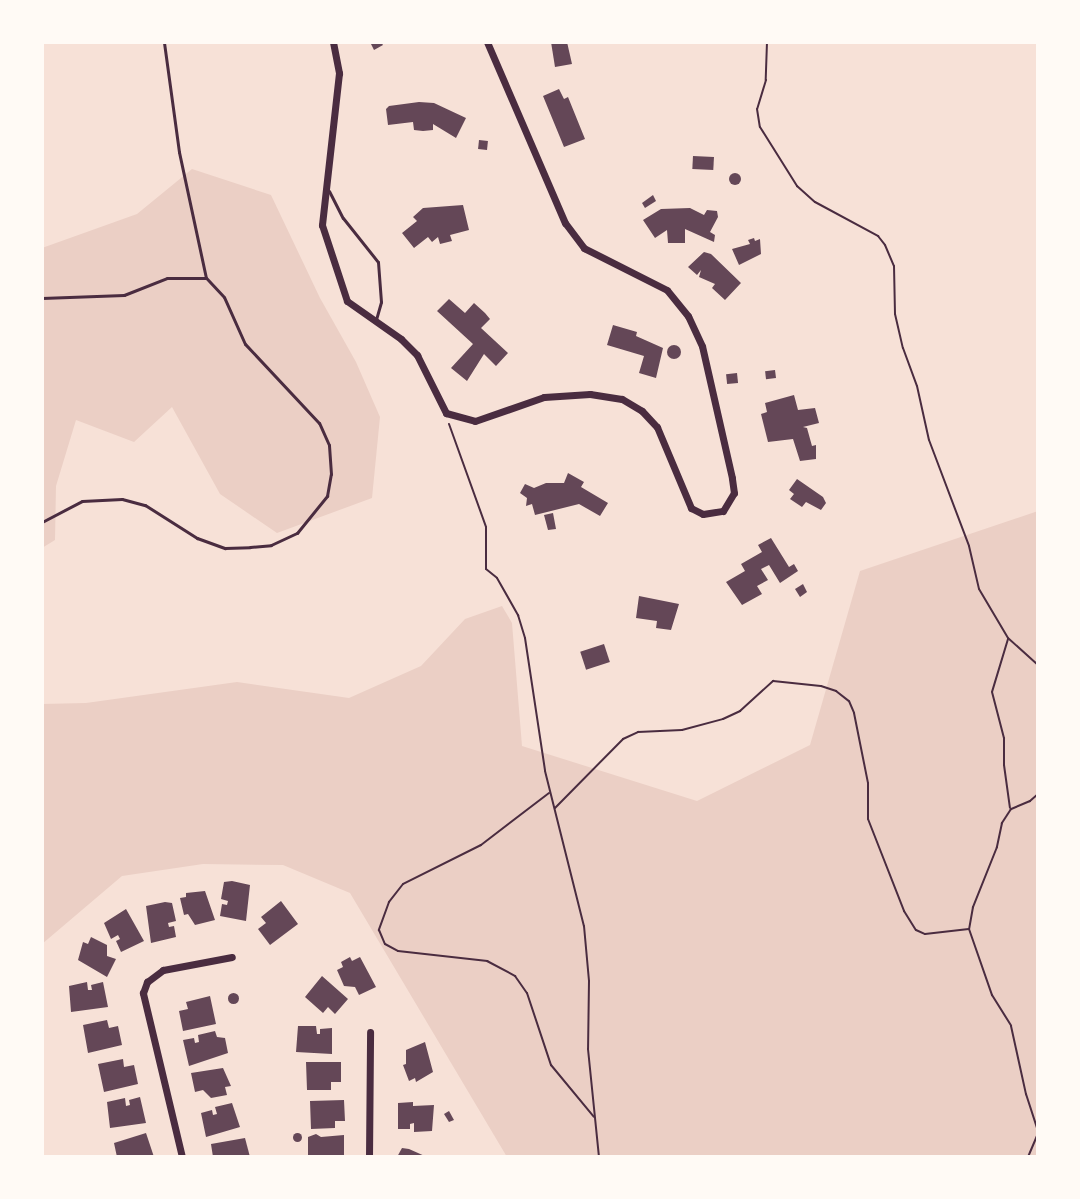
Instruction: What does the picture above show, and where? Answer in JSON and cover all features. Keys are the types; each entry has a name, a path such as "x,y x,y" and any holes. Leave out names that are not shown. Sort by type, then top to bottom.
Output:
{"street":[{"path":"333,42 339,73 322,225 347,301 417,355 446,413 475,421 544,397 612,396 632,404 657,427 691,508 703,514 717,514 728,506 734,493 702,346 688,316 667,290 584,248 565,223 487,42"},
{"path":"182,1157 143,993 147,982 163,970 232,957"},
{"path":"369,1157 370,1032"}],"lane":[{"path":"42,522 82,501 122,499 145,505 197,538 225,548 271,545 297,533 314,517 327,496 331,474 329,445 319,423 245,344 224,297 206,278 179,152 164,42"},
{"path":"327,188 343,218 378,262 381,302 375,320"},
{"path":"42,298 124,295 167,278 206,278"}],"path":[{"path":"767,42 766,80 757,109 760,127 797,186 815,202 878,236 885,245 897,284 895,314 929,440 969,546 979,589 1008,638 1038,665"},
{"path":"446,413 452,442 486,527 486,569 497,578 522,627 534,715 584,926 589,981 588,1049 599,1157"},
{"path":"1008,638 992,692 1004,738 1004,765 1011,809"},
{"path":"554,809 623,739 638,732 682,730 723,719 740,711 773,681 821,686 836,691 849,701 854,713 868,783 868,819 904,911 916,930 925,934 969,929"},
{"path":"550,792 481,845 403,884 389,902 379,930 385,944 398,951 487,961 515,976 527,993 551,1065 593,1112 596,1127"},
{"path":"1028,1157 1038,1133 1011,1026 992,995 969,929 973,907 997,847 1002,823 1011,809 1038,794"}],"shaded area":[{"path":"192,169 271,195 320,298 356,362 380,417 372,498 277,533 220,494 172,407 134,442 76,420 56,486 55,540 42,548 42,248 137,214"},
{"path":"1038,511 1038,1157 507,1157 350,893 283,865 203,864 122,876 42,944 42,704 86,703 237,682 349,698 421,666 465,619 502,606 512,623 522,746 697,801 810,745 860,571"}],"building":[{"path":"370,42 381,42 383,45 374,50"},
{"path":"551,42 567,42 572,64 555,67"},
{"path":"559,89 564,99 568,97 585,139 564,147 543,96"},
{"path":"434,103 466,118 456,138 433,124 433,130 423,131 414,130 413,122 388,125 386,109 389,106"},
{"path":"479,140 488,141 487,150 478,149"},
{"path":"693,156 714,157 713,170 692,169"},
{"path":"735,173 741,179 735,185 729,179"},
{"path":"653,195 656,201 645,208 642,203"},
{"path":"463,205 469,230 450,235 452,241 440,244 438,237 432,242 428,237 414,248 402,233 417,221 413,217 423,208"},
{"path":"690,208 704,215 707,210 717,211 718,217 710,232 715,235 714,242 685,229 685,243 668,243 667,230 655,238 643,220 661,209"},
{"path":"754,238 755,241 760,239 761,254 739,265 732,249 750,244 748,240"},
{"path":"704,252 711,254 741,283 725,300 712,288 715,284 699,277 701,270 697,275 688,267"},
{"path":"449,299 465,313 474,303 485,313 490,319 481,328 508,353 496,366 484,354 467,381 451,368 473,344 437,311"},
{"path":"613,325 637,332 636,336 663,348 656,378 639,373 644,356 607,345"},
{"path":"674,345 681,352 674,359 667,352"},
{"path":"775,370 776,378 766,379 765,371"},
{"path":"737,373 738,383 727,384 726,374"},
{"path":"794,395 798,410 815,408 819,423 803,427 807,428 812,446 816,445 816,459 800,461 793,439 768,442 761,414 767,412 765,403"},
{"path":"568,473 584,482 581,487 608,503 600,516 579,504 535,515 532,504 526,506 527,498 520,493 525,484 534,488 546,483 564,483"},
{"path":"797,479 823,497 826,503 821,510 806,502 802,507 790,499 794,494 789,490"},
{"path":"553,513 556,529 548,530 544,515"},
{"path":"771,538 789,567 794,564 798,571 780,583 769,565 761,569 768,580 757,586 762,594 742,605 726,582 745,571 741,564 762,552 758,545"},
{"path":"803,584 807,592 800,597 795,589"},
{"path":"639,596 679,604 671,630 656,628 657,621 636,618"},
{"path":"604,644 610,662 586,670 580,652"},
{"path":"224,882 250,885 246,921 220,916 222,904 227,905 228,901 221,899"},
{"path":"205,891 215,920 195,925 188,914 184,915 180,898 186,897 186,893"},
{"path":"281,901 298,924 270,945 258,929 266,923 261,917"},
{"path":"172,903 176,921 168,923 169,927 174,926 176,937 151,943 146,906"},
{"path":"126,909 144,941 121,952 116,941 120,939 118,935 111,939 104,923"},
{"path":"91,937 107,945 107,956 116,959 107,977 78,960 83,942 88,944"},
{"path":"350,957 352,961 360,957 376,987 359,995 355,987 344,986 337,970 343,967 341,962"},
{"path":"322,976 348,999 335,1014 328,1007 323,1013 305,997"},
{"path":"87,982 88,990 92,990 91,985 103,982 108,1007 71,1012 69,986"},
{"path":"233,993 238,998 233,1003 228,998"},
{"path":"210,996 216,1024 183,1031 179,1011 188,1009 186,1002"},
{"path":"107,1020 109,1028 118,1026 122,1045 88,1053 83,1025"},
{"path":"298,1026 316,1026 317,1034 320,1034 320,1029 332,1028 332,1054 296,1052"},
{"path":"215,1031 217,1037 225,1038 228,1053 189,1066 183,1040 194,1038 195,1043 199,1042 198,1035"},
{"path":"425,1042 433,1072 416,1082 415,1078 409,1081 403,1065 406,1064 406,1050"},
{"path":"123,1059 124,1067 134,1065 138,1084 104,1092 98,1064"},
{"path":"306,1062 341,1062 341,1082 331,1082 331,1090 307,1090"},
{"path":"223,1068 231,1086 225,1087 227,1095 211,1098 203,1090 195,1092 191,1073"},
{"path":"140,1097 146,1123 110,1128 107,1102 125,1098 126,1106 130,1105 129,1100"},
{"path":"344,1100 345,1121 335,1121 335,1128 311,1129 310,1101"},
{"path":"413,1102 413,1106 434,1105 432,1131 414,1132 414,1123 410,1124 410,1129 398,1129 398,1103"},
{"path":"232,1103 240,1127 206,1137 201,1113 212,1110 213,1115 217,1114 215,1107"},
{"path":"449,1111 454,1120 449,1122 444,1114"},
{"path":"146,1133 154,1157 117,1157 114,1143"},
{"path":"297,1133 301,1137 297,1141 293,1137"},
{"path":"316,1134 321,1137 344,1135 344,1157 308,1156 308,1137"},
{"path":"245,1138 250,1157 213,1157 211,1144"},
{"path":"402,1148 409,1149 427,1157 397,1157"}]}
